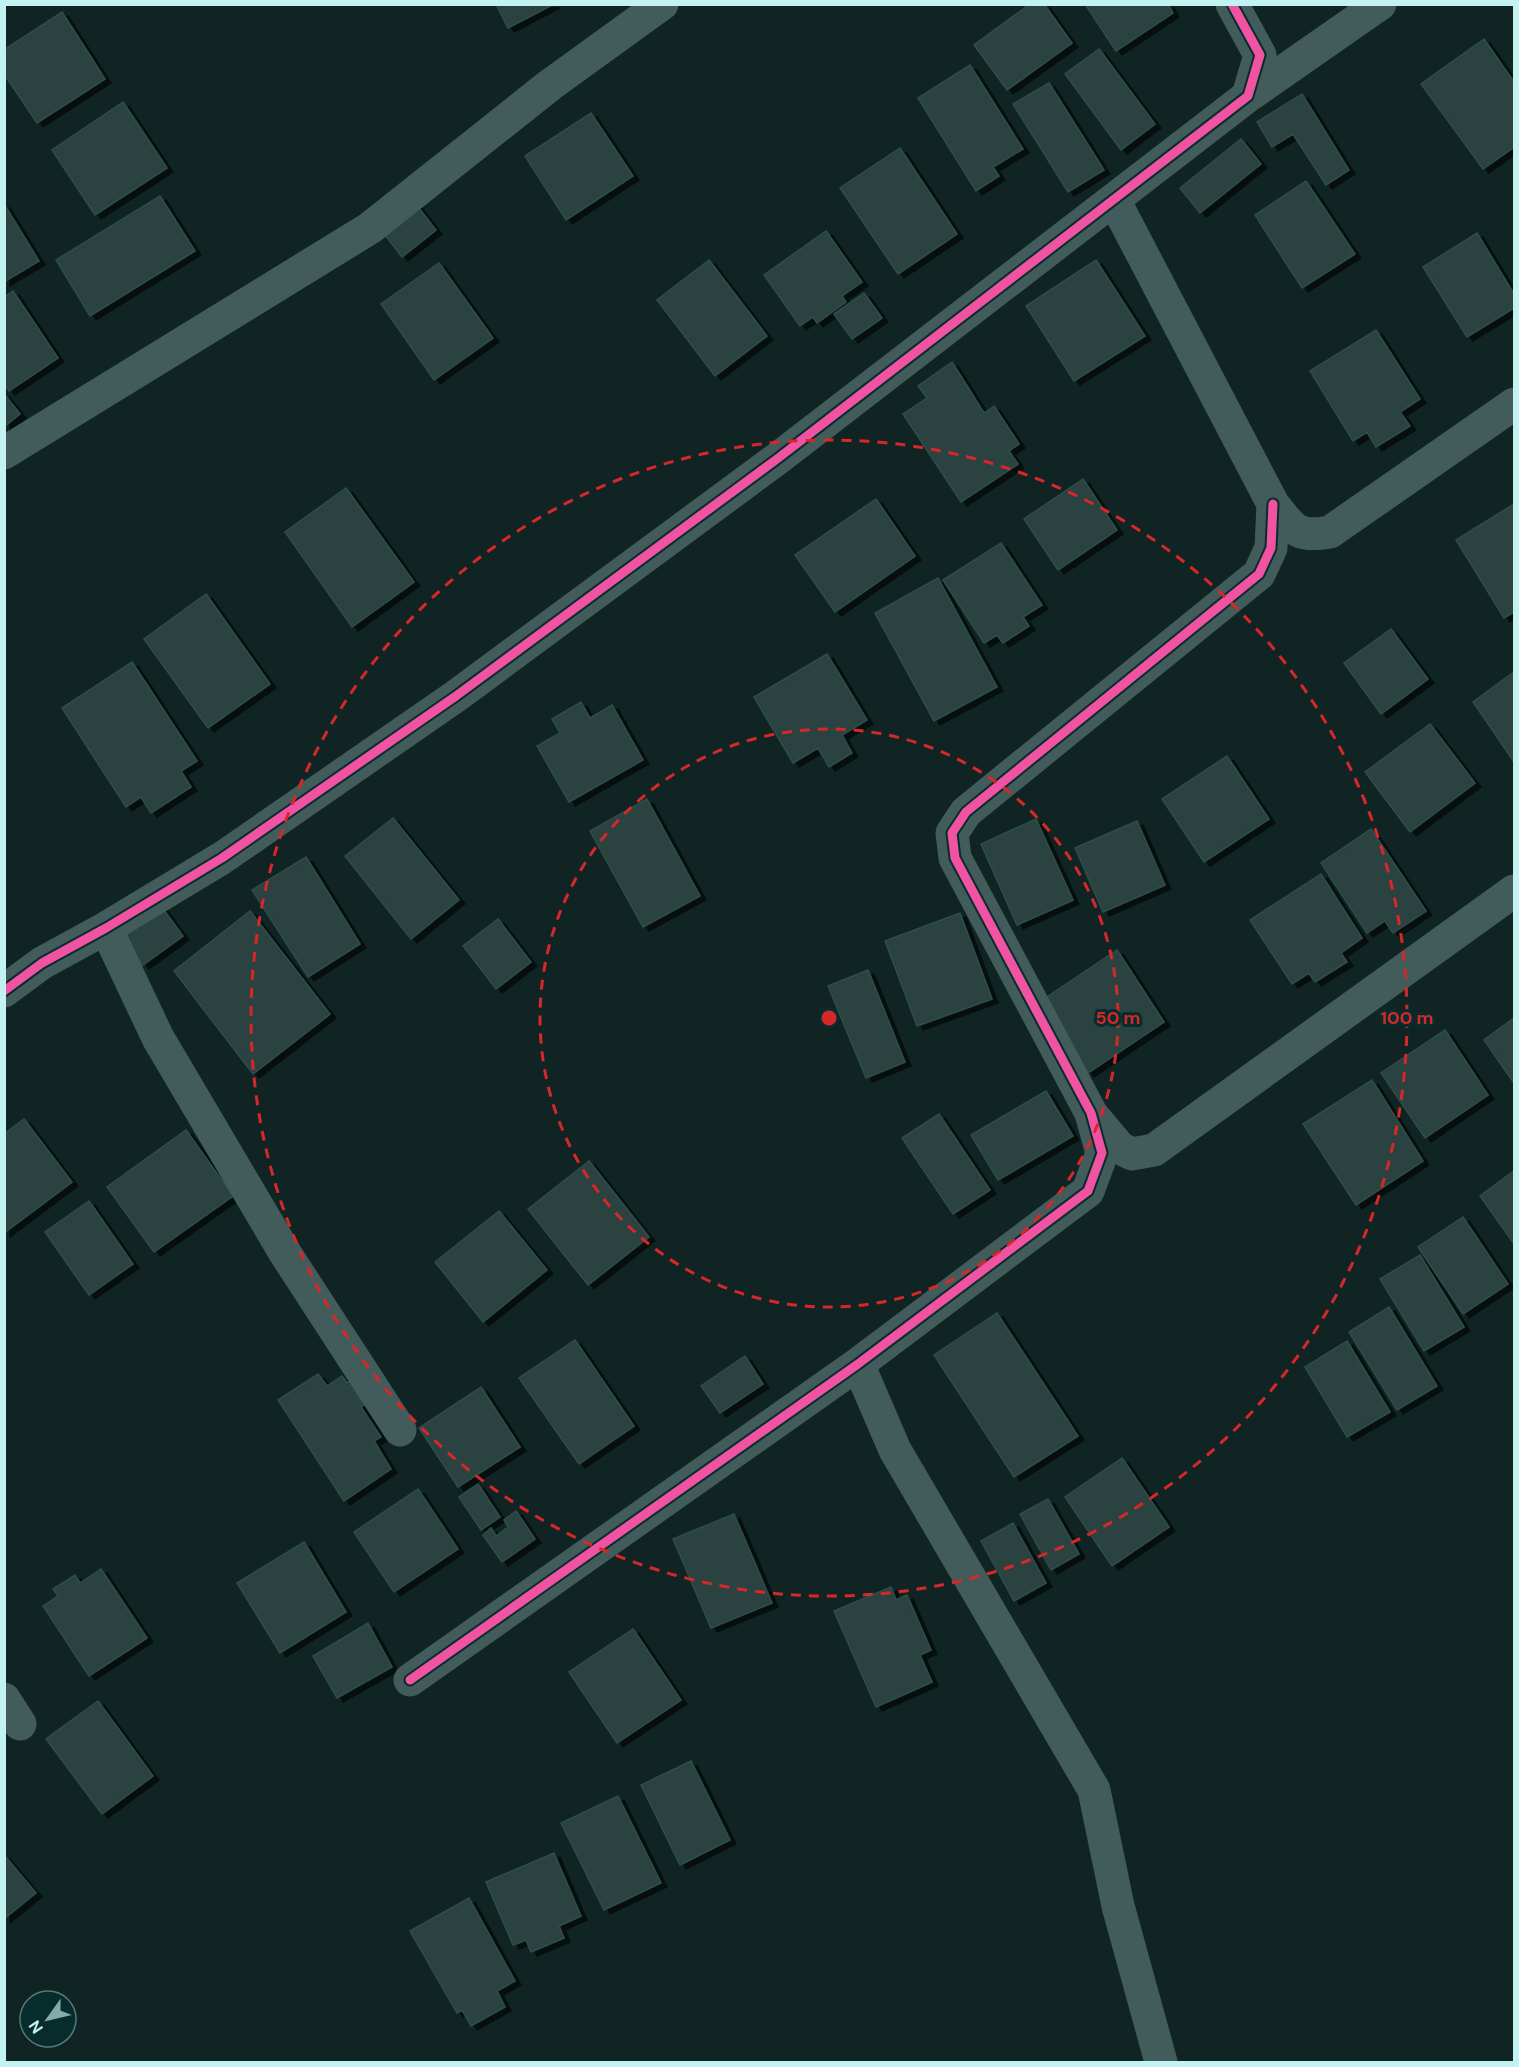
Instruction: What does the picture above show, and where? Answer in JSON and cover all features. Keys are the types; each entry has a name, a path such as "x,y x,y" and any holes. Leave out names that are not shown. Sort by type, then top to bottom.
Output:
{"street":[{"path":"4,453 370,228 550,85 662,4"},
{"path":"1232,4 1260,55 1248,96"},
{"path":"4,991 42,963 106,928 222,858 456,696 777,459 1248,96 1380,4"},
{"path":"1114,200 1273,504 1293,528 1311,535 1330,532 1515,404"},
{"path":"1273,504 1271,548 1259,574 966,812 952,833 955,858 1091,1113 1119,1148 1132,1154 1154,1150 1515,891"},
{"path":"106,928 158,1038 285,1253 400,1430"},
{"path":"410,1680 858,1364 1088,1191 1102,1153 1091,1113"},
{"path":"858,1364 895,1450 1094,1790 1118,1906 1161,2062"}],"building":[{"path":"496,4 554,4 508,28"},
{"path":"1030,4 1044,4 1072,43 1007,90 974,45"},
{"path":"1085,4 1168,4 1173,13 1116,51"},
{"path":"62,12 105,79 37,123 4,74 4,50"},
{"path":"1484,39 1514,82 1514,147 1483,169 1421,84"},
{"path":"1099,49 1155,124 1121,150 1065,74"},
{"path":"970,65 1023,149 993,167 999,176 976,191 918,98"},
{"path":"1049,83 1104,170 1068,192 1013,104"},
{"path":"1302,94 1349,170 1326,185 1293,134 1272,147 1257,122"},
{"path":"123,102 167,168 95,215 52,150"},
{"path":"591,113 633,176 566,220 525,156"},
{"path":"1241,139 1261,164 1200,213 1180,188"},
{"path":"900,148 957,234 898,274 840,188"},
{"path":"1306,181 1355,254 1302,288 1255,215"},
{"path":"160,196 195,251 90,316 56,260"},
{"path":"412,199 436,230 402,257 378,226"},
{"path":"4,204 39,261 4,282"},
{"path":"826,231 862,282 842,296 846,302 817,323 813,317 800,326 764,275"},
{"path":"1477,233 1514,294 1514,308 1467,337 1423,267"},
{"path":"709,260 767,336 715,376 657,300"},
{"path":"1096,260 1145,336 1074,381 1026,306"},
{"path":"439,263 493,338 434,380 381,304"},
{"path":"13,291 58,358 9,391 4,384 4,297"},
{"path":"864,293 882,318 852,339 834,314"},
{"path":"1376,330 1420,399 1400,412 1410,426 1376,447 1367,432 1353,441 1310,371"},
{"path":"952,362 984,413 994,406 1019,444 1009,451 1018,464 961,502 903,414 927,398 918,386"},
{"path":"4,394 20,414 4,427"},
{"path":"1083,479 1117,530 1058,570 1024,519"},
{"path":"346,488 414,582 352,627 285,532"},
{"path":"876,499 915,556 835,612 795,555"},
{"path":"1514,504 1514,612 1504,618 1456,540"},
{"path":"1001,543 1042,605 1023,617 1029,626 1003,643 997,635 984,643 943,580"},
{"path":"938,578 997,687 934,721 875,613"},
{"path":"206,594 270,684 208,728 144,639"},
{"path":"1391,629 1428,679 1381,714 1344,663"},
{"path":"827,654 867,720 842,735 852,753 829,767 818,748 793,763 754,697"},
{"path":"132,662 197,761 181,771 191,787 151,813 141,797 126,807 62,708"},
{"path":"1514,672 1514,762 1473,702"},
{"path":"581,702 590,718 612,705 643,760 569,802 537,746 560,733 552,719"},
{"path":"1430,724 1475,783 1410,832 1365,772"},
{"path":"1227,756 1269,819 1204,862 1162,799"},
{"path":"647,799 700,896 643,927 590,831"},
{"path":"393,818 459,900 411,939 345,856"},
{"path":"1036,819 1073,900 1017,925 981,844"},
{"path":"1137,821 1165,885 1103,912 1075,848"},
{"path":"1371,829 1426,911 1393,933 1385,921 1367,933 1321,863"},
{"path":"306,857 360,944 308,977 252,890"},
{"path":"1321,874 1362,938 1341,953 1347,962 1315,982 1309,973 1292,984 1250,920"},
{"path":"161,906 183,936 143,965 122,935"},
{"path":"250,911 330,1014 253,1074 174,971"},
{"path":"960,913 992,999 917,1026 885,941"},
{"path":"498,919 531,962 496,989 463,946"},
{"path":"1117,950 1164,1022 1088,1073 1041,1001"},
{"path":"868,970 905,1062 866,1078 828,986"},
{"path":"1514,1018 1514,1083 1484,1040"},
{"path":"1445,1030 1488,1095 1425,1138 1381,1073"},
{"path":"1372,1080 1423,1161 1356,1205 1303,1124"},
{"path":"1046,1091 1073,1136 998,1180 971,1135"},
{"path":"939,1114 990,1190 953,1214 902,1138"},
{"path":"24,1119 72,1182 4,1233 4,1134"},
{"path":"186,1130 233,1196 154,1252 107,1187"},
{"path":"589,1161 649,1237 588,1285 528,1209"},
{"path":"1514,1171 1514,1244 1480,1196"},
{"path":"89,1201 133,1264 89,1295 45,1232"},
{"path":"499,1211 547,1270 483,1322 435,1262"},
{"path":"1463,1217 1508,1284 1463,1314 1418,1247"},
{"path":"1420,1255 1464,1327 1424,1351 1380,1279"},
{"path":"1389,1307 1437,1386 1397,1410 1349,1332"},
{"path":"997,1313 1078,1436 1014,1477 934,1355"},
{"path":"575,1340 634,1426 579,1464 519,1378"},
{"path":"1347,1341 1390,1412 1347,1437 1305,1367"},
{"path":"745,1356 763,1384 720,1413 701,1386"},
{"path":"318,1374 327,1386 342,1376 347,1383 355,1377 370,1401 361,1407 381,1437 374,1441 391,1469 344,1501 278,1400"},
{"path":"481,1387 520,1447 458,1487 419,1428"},
{"path":"1122,1458 1169,1527 1112,1566 1065,1497"},
{"path":"478,1484 500,1517 481,1530 459,1497"},
{"path":"418,1489 458,1549 394,1592 354,1532"},
{"path":"1048,1499 1079,1554 1051,1570 1020,1514"},
{"path":"516,1511 535,1539 502,1562 483,1535 491,1528 496,1536 508,1527 504,1520"},
{"path":"734,1514 772,1603 711,1628 673,1539"},
{"path":"1013,1523 1046,1583 1014,1601 981,1541"},
{"path":"304,1542 346,1612 280,1653 237,1583"},
{"path":"101,1569 147,1638 89,1676 43,1606 58,1596 53,1589 75,1575 80,1583"},
{"path":"891,1587 896,1600 907,1595 931,1650 920,1655 932,1682 876,1707 834,1611"},
{"path":"368,1623 392,1667 337,1698 313,1656"},
{"path":"633,1629 681,1700 617,1743 569,1672"},
{"path":"98,1701 153,1776 102,1814 46,1739"},
{"path":"691,1761 730,1840 680,1865 641,1785"},
{"path":"618,1796 661,1883 604,1910 561,1823"},
{"path":"554,1853 581,1916 559,1926 564,1938 531,1952 526,1940 513,1945 486,1882"},
{"path":"4,1855 36,1893 4,1919"},
{"path":"469,1898 515,1981 497,1991 505,2007 471,2026 462,2010 457,2013 410,1931"}],"cycle path":[{"path":"4,991 42,963 106,928 222,858 456,696 777,459 1248,96 1260,55 1232,4"},
{"path":"410,1680 858,1364 1088,1191 1102,1153 1091,1113 955,858 952,833 966,812 1259,574 1271,548 1273,504"}]}
